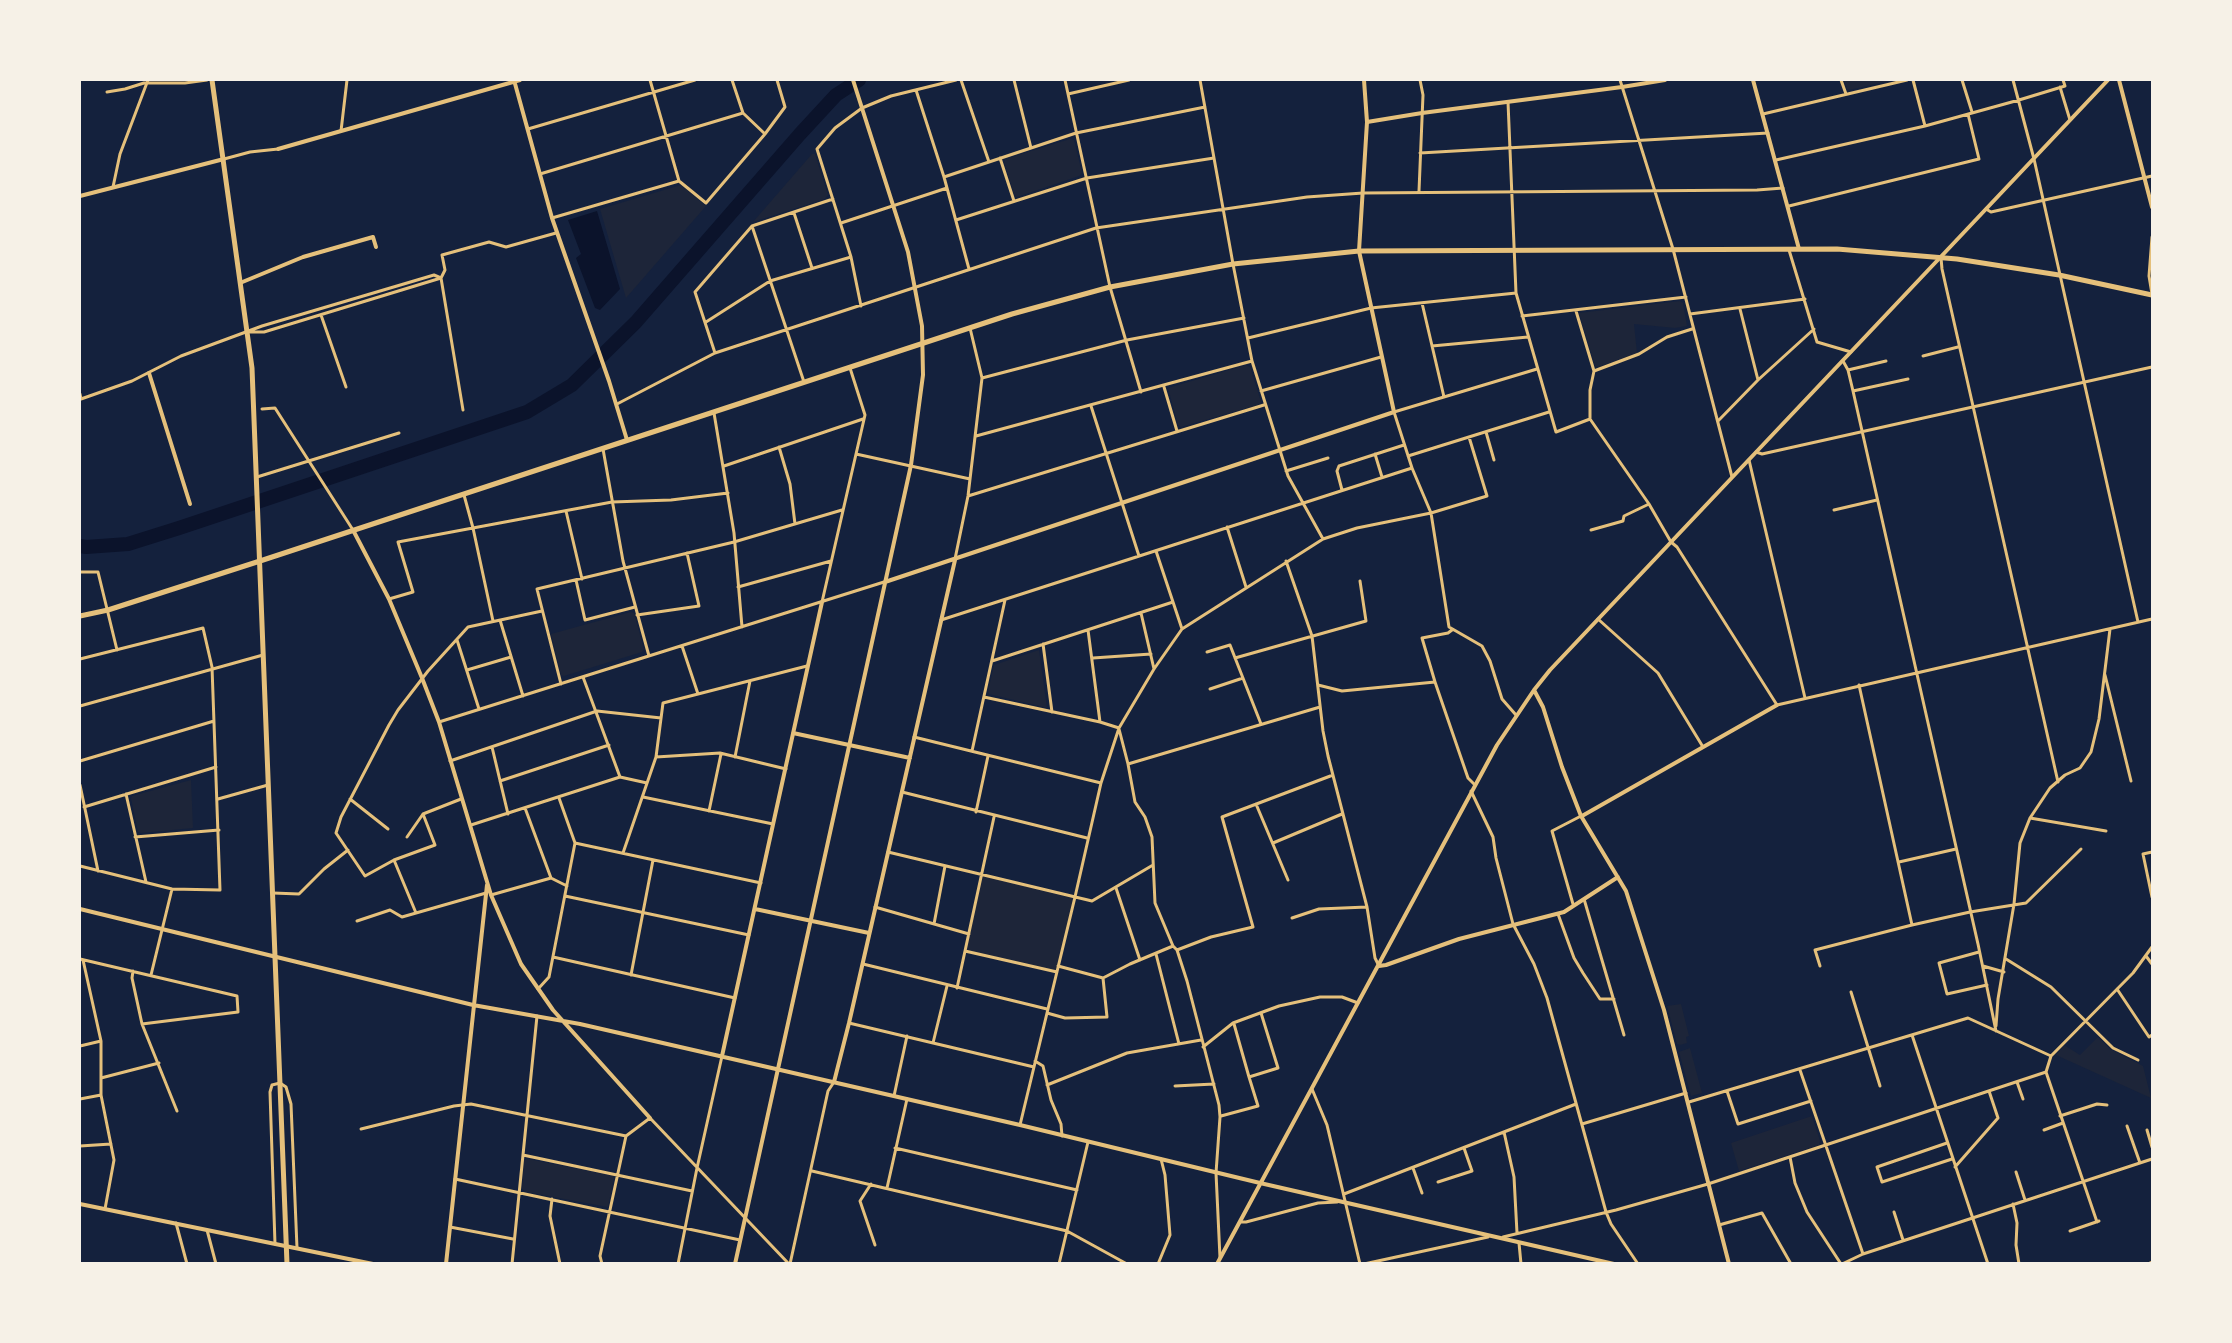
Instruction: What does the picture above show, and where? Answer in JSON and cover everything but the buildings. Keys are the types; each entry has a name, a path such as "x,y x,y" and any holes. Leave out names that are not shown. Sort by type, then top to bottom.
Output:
{"main road":[{"path":"212,80 252,368 287,1263"},
{"path":"80,616 464,495 970,328 1110,287 1233,264 1359,251 1837,249 1941,257 2060,275 2152,295"}],"street":[{"path":"107,92 148,81 185,83 207,80"},
{"path":"341,131 347,80"},
{"path":"514,80 556,233 617,404 627,440"},
{"path":"80,196 250,152 278,149 520,80"},
{"path":"650,80 680,181 706,203 785,107 777,80"},
{"path":"528,129 695,80"},
{"path":"732,80 742,113 765,134"},
{"path":"735,1263 911,465 919,413 923,344 916,287 894,205 853,80"},
{"path":"861,306 851,257 817,149 835,128 862,108 891,96 956,80"},
{"path":"960,80 989,162"},
{"path":"1014,80 1031,148"},
{"path":"1065,80 1110,287 1141,392"},
{"path":"1068,94 1129,80"},
{"path":"1200,80 1252,361 1286,471 1323,539"},
{"path":"1364,80 1366,122 1359,251 1394,412 1412,468 1431,513 1448,623 1452,630 1482,646 1490,661 1502,699 1516,715"},
{"path":"1419,191 1422,113 1420,80"},
{"path":"1620,80 1686,297 1692,329 1732,477"},
{"path":"1366,122 1665,80"},
{"path":"1754,80 1799,249"},
{"path":"1841,80 1846,94"},
{"path":"1763,114 1906,80"},
{"path":"1913,80 1925,126"},
{"path":"1789,206 1979,159 1962,80"},
{"path":"2013,80 2034,159 2138,622"},
{"path":"1776,160 1925,126 2019,100 2065,86 2063,80"},
{"path":"1217,1263 1475,785 1516,715 1534,690 1550,670 2108,80"},
{"path":"2119,80 2152,207"},
{"path":"113,187 120,154 148,81"},
{"path":"2060,87 2070,120"},
{"path":"916,90 944,177 969,269"},
{"path":"1508,102 1516,293 1556,432 1590,419"},
{"path":"944,177 1076,133 1205,107"},
{"path":"539,174 742,113"},
{"path":"1420,153 1768,133"},
{"path":"1000,158 1014,201"},
{"path":"956,220 1087,178 1214,158"},
{"path":"1986,210 1991,212 2152,176"},
{"path":"552,218 680,181"},
{"path":"841,223 947,188"},
{"path":"617,404 715,353 1096,228 1307,197 1363,193 1784,188"},
{"path":"715,353 695,292 752,226 833,199"},
{"path":"794,213 812,268"},
{"path":"752,226 804,382"},
{"path":"463,410 441,278 445,270 442,255 489,242 506,247 556,233"},
{"path":"240,283 303,257 373,237 376,248"},
{"path":"2152,237 2149,276 2152,295"},
{"path":"1789,250 1817,342 1851,352"},
{"path":"705,322 770,281 851,257"},
{"path":"1941,257 2058,782"},
{"path":"80,394 81,399 132,381 210,344 434,275 441,278"},
{"path":"248,332 264,332 441,278"},
{"path":"1248,338 1371,308 1516,293"},
{"path":"1522,316 1686,297"},
{"path":"1690,314 1804,299"},
{"path":"1422,303 1444,397"},
{"path":"1740,308 1758,380"},
{"path":"319,309 346,387"},
{"path":"1576,311 1594,370 1590,390 1590,419 1649,504 1671,542 1677,547 1776,705"},
{"path":"982,378 1127,340 1244,318"},
{"path":"790,1263 828,1091 834,1082 863,964 968,496 982,378 970,328"},
{"path":"1594,370 1639,354 1667,337 1692,329"},
{"path":"1718,421 1758,380 1814,329"},
{"path":"1432,346 1528,337"},
{"path":"1923,357 1959,346"},
{"path":"1261,391 1382,357"},
{"path":"976,436 1252,361"},
{"path":"1842,361 1848,370 1853,391 1980,951 1996,1031"},
{"path":"1848,370 1886,361"},
{"path":"678,1263 696,1168 865,415 850,367"},
{"path":"1756,452 1762,454 1862,433 2152,368"},
{"path":"439,722 955,559 1394,412 1538,369"},
{"path":"149,373 190,504"},
{"path":"1853,391 1908,379"},
{"path":"1164,386 1177,431"},
{"path":"968,496 1264,405"},
{"path":"1090,406 1139,556"},
{"path":"262,410 274,408 353,530 389,599 439,722 489,894 521,964 554,1010 650,1118 790,1263"},
{"path":"714,412 728,493 742,627"},
{"path":"1408,456 1550,412"},
{"path":"724,466 863,419"},
{"path":"1486,432 1494,460"},
{"path":"257,478 309,464 399,433"},
{"path":"1020,1125 1101,783 1119,728 1154,669 1182,629 1323,539 1357,528 1431,513 1487,496 1469,437"},
{"path":"1342,490 1336,471 1339,466 1404,445"},
{"path":"779,447 790,484 795,524"},
{"path":"603,448 625,567 649,656"},
{"path":"856,454 970,479"},
{"path":"1375,454 1382,477"},
{"path":"1286,471 1328,458"},
{"path":"1749,460 1805,698"},
{"path":"941,620 1412,468"},
{"path":"389,599 413,592 398,542 612,502 672,500 728,493"},
{"path":"464,495 493,621"},
{"path":"1834,510 1877,500"},
{"path":"1591,530 1623,521 1624,516 1649,504"},
{"path":"561,684 537,589 734,542 842,510"},
{"path":"566,511 582,579"},
{"path":"1227,527 1246,587"},
{"path":"1156,551 1182,629"},
{"path":"638,615 699,606 687,553"},
{"path":"738,587 831,561"},
{"path":"1286,561 1312,636 1323,731 1367,907 1375,958 1379,966"},
{"path":"80,572 98,572 117,650"},
{"path":"576,580 585,620 635,607"},
{"path":"1235,658 1366,621 1360,581"},
{"path":"972,751 1005,600"},
{"path":"992,661 1173,602"},
{"path":"423,814 435,845 394,860 365,876 336,833 350,799 398,710 422,678 468,627 542,611"},
{"path":"1141,612 1154,669"},
{"path":"1598,619 1658,673 1703,747"},
{"path":"1573,904 1552,831 1776,705 2152,619"},
{"path":"500,620 523,696"},
{"path":"80,659 203,628 212,667 220,890 172,889 80,866"},
{"path":"1996,1031 1998,999 2014,904 2020,843 2030,818 2050,788 2065,775 2080,768 2091,752 2099,719 2110,629"},
{"path":"1088,630 1100,722"},
{"path":"1452,630 1448,633 1422,638 1468,778 1475,785"},
{"path":"457,639 479,709"},
{"path":"1043,644 1052,712"},
{"path":"1207,652 1230,645 1261,724"},
{"path":"682,646 698,694"},
{"path":"1092,658 1151,654"},
{"path":"80,706 212,667 263,655"},
{"path":"467,670 511,657"},
{"path":"623,854 656,757 663,703 807,666"},
{"path":"2104,671 2130,781"},
{"path":"583,677 620,777"},
{"path":"1210,689 1243,678"},
{"path":"735,757 750,681"},
{"path":"1318,685 1342,690 1435,682"},
{"path":"1859,685 1912,925"},
{"path":"1534,690 1543,707 1562,767 1581,816 1626,891 1662,1005 1689,1102 1729,1263"},
{"path":"984,697 1119,728"},
{"path":"1128,764 1320,707"},
{"path":"450,761 597,711 661,718"},
{"path":"80,761 214,721"},
{"path":"1119,728 1135,802 1145,817 1152,837 1155,903 1173,946 1177,950 1214,1084 1220,1117 1216,1173 1220,1258"},
{"path":"794,733 910,758"},
{"path":"914,737 1101,783"},
{"path":"500,782 609,745"},
{"path":"492,747 508,814"},
{"path":"656,757 721,754 786,769"},
{"path":"709,811 721,754"},
{"path":"976,812 988,756"},
{"path":"84,807 216,767"},
{"path":"1177,950 1211,937 1252,927 1222,817 1333,775"},
{"path":"469,826 620,777 647,783"},
{"path":"218,799 268,785"},
{"path":"80,786 98,871"},
{"path":"1472,791 1493,837 1513,924 1534,964 1547,998 1606,1212 1611,1224 1638,1263"},
{"path":"902,792 1087,838"},
{"path":"126,794 146,882"},
{"path":"642,797 773,824"},
{"path":"538,989 549,978 575,843 559,798"},
{"path":"350,799 388,829"},
{"path":"407,837 423,814 461,799"},
{"path":"1256,804 1288,880"},
{"path":"525,808 551,878"},
{"path":"1273,843 1342,813"},
{"path":"957,988 994,816"},
{"path":"2030,818 2106,831"},
{"path":"135,837 219,830"},
{"path":"575,843 761,883"},
{"path":"1899,862 1957,849"},
{"path":"1820,966 1815,950 1970,912 2026,903 2081,849"},
{"path":"273,893 299,894 324,869 348,850"},
{"path":"888,852 1092,901 1153,866"},
{"path":"2152,852 2143,854 2152,897"},
{"path":"394,860 416,913"},
{"path":"631,975 654,860"},
{"path":"934,924 945,866"},
{"path":"1379,966 1459,939 1564,912 1617,877"},
{"path":"357,921 390,910 402,917 551,878 567,886"},
{"path":"1116,888 1140,960"},
{"path":"151,975 172,889"},
{"path":"446,1263 473,1005 489,894"},
{"path":"565,896 749,935"},
{"path":"1584,898 1624,1035"},
{"path":"875,907 969,934"},
{"path":"1292,918 1319,909 1367,907"},
{"path":"80,909 473,1005 565,1020 1020,1125 1260,1184 1614,1263"},
{"path":"755,909 869,933"},
{"path":"1558,913 1574,958 1583,973 1600,999 1614,999"},
{"path":"1058,966 1103,978 1173,946"},
{"path":"2070,1231 2098,1221 2082,1182 2046,1072 2051,1056 2117,989 2152,947"},
{"path":"965,951 1057,972"},
{"path":"1980,951 1939,963 1947,994 1986,985"},
{"path":"1156,954 1179,1044"},
{"path":"2146,956 2152,964"},
{"path":"553,957 735,998"},
{"path":"105,1209 114,1160 101,1095 101,1041 81,959 237,996 238,1012 142,1024"},
{"path":"2006,959 2051,987 2113,1048 2138,1060"},
{"path":"863,964 1065,1018 1107,1017 1103,978"},
{"path":"1983,966 2004,972"},
{"path":"133,971 132,978 142,1024 177,1111"},
{"path":"933,1043 947,986"},
{"path":"2117,989 2149,1037 2152,1035"},
{"path":"1851,992 1880,1086"},
{"path":"1203,1047 1233,1023 1279,1006 1320,997 1342,997 1358,1003"},
{"path":"1249,1077 1278,1068 1261,1013"},
{"path":"512,1263 537,1016"},
{"path":"1689,1102 1968,1018 2051,1056"},
{"path":"849,1023 1034,1066"},
{"path":"1220,1117 1258,1106 1233,1023"},
{"path":"1912,1035 1988,1263"},
{"path":"894,1096 907,1036"},
{"path":"1047,1085 1126,1053 1201,1040"},
{"path":"80,1046 101,1041"},
{"path":"1035,1061 1043,1066 1047,1085 1061,1124 1062,1136"},
{"path":"101,1078 159,1063"},
{"path":"1800,1070 1863,1254"},
{"path":"1503,1237 1708,1184 2046,1072"},
{"path":"2017,1082 2023,1099"},
{"path":"275,1244 270,1092 272,1085 280,1083 286,1087 291,1104 297,1248"},
{"path":"1175,1086 1214,1084"},
{"path":"1312,1089 1327,1125 1362,1263 1491,1236"},
{"path":"1727,1091 1738,1124 1811,1101"},
{"path":"1955,1167 1998,1118 1989,1091"},
{"path":"1582,1124 1686,1093"},
{"path":"80,1099 101,1095"},
{"path":"886,1188 907,1099"},
{"path":"361,1129 471,1104 626,1136"},
{"path":"1344,1194 1576,1104"},
{"path":"2060,1116 2097,1104 2107,1105"},
{"path":"602,1263 600,1256 626,1136 650,1118"},
{"path":"2044,1130 2063,1123"},
{"path":"2127,1126 2140,1163"},
{"path":"2147,1130 2152,1147"},
{"path":"1504,1132 1514,1177 1517,1233"},
{"path":"1059,1263 1088,1142"},
{"path":"1947,1143 1877,1167 1882,1182 1952,1159"},
{"path":"80,1146 111,1144"},
{"path":"895,1148 1077,1190"},
{"path":"1438,1182 1472,1171 1464,1148"},
{"path":"523,1155 692,1191"},
{"path":"1790,1157 1795,1183 1807,1212 1842,1263 1903,1240 2152,1159"},
{"path":"1158,1263 1170,1235 1165,1175 1161,1159"},
{"path":"1413,1168 1422,1193"},
{"path":"812,1171 1067,1231 1127,1263"},
{"path":"2016,1172 2025,1200"},
{"path":"454,1179 740,1240"},
{"path":"871,1184 860,1202 875,1245"},
{"path":"552,1199 550,1216 560,1263"},
{"path":"1241,1221 1246,1222 1318,1203 1345,1202"},
{"path":"80,1204 373,1263"},
{"path":"2013,1204 2018,1223 2016,1245 2019,1263"},
{"path":"1894,1212 1903,1240"},
{"path":"1719,1225 1762,1213 1791,1263"},
{"path":"176,1223 187,1263"},
{"path":"450,1227 514,1239"},
{"path":"207,1230 216,1263"},
{"path":"1519,1241 1521,1263"},
{"path":"2148,1263 2152,1262"}],"shaded area":[{"path":"1844,80 1894,80 1849,90"},
{"path":"1070,139 1074,140 1082,173 1017,197 1014,194 1005,159"},
{"path":"812,154 815,154 828,195 825,199 753,222"},
{"path":"681,185 706,206 626,298 600,209"},
{"path":"597,211 620,289 600,310 595,308 576,258 581,254 568,220"},
{"path":"1680,301 1683,303 1687,326 1675,328 1634,324 1637,353 1598,367 1595,366 1579,313"},
{"path":"1246,365 1250,367 1261,402 1258,405 1181,427 1178,425 1168,388"},
{"path":"634,613 644,649 642,652 561,675 551,634"},
{"path":"1039,650 1047,708 989,694 994,665"},
{"path":"191,780 193,828 138,832 132,796"},
{"path":"982,875 1075,897 1057,972 965,951"},
{"path":"1681,1004 1689,1036 1686,1037 1687,1043 1680,1045 1677,1044 1667,1006"},
{"path":"2098,1037 2110,1049 2143,1066 2151,1098 2056,1055 2064,1045 2080,1055"},
{"path":"1690,1048 1702,1093 1691,1096 1679,1052"},
{"path":"1812,1116 1820,1141 1819,1145 1739,1171 1731,1143"},
{"path":"524,1160 613,1176 608,1207 526,1192 522,1189"}],"waterway":[{"path":"80,546 128,544 527,412 572,385 636,322 800,134 836,95 859,80"}]}
